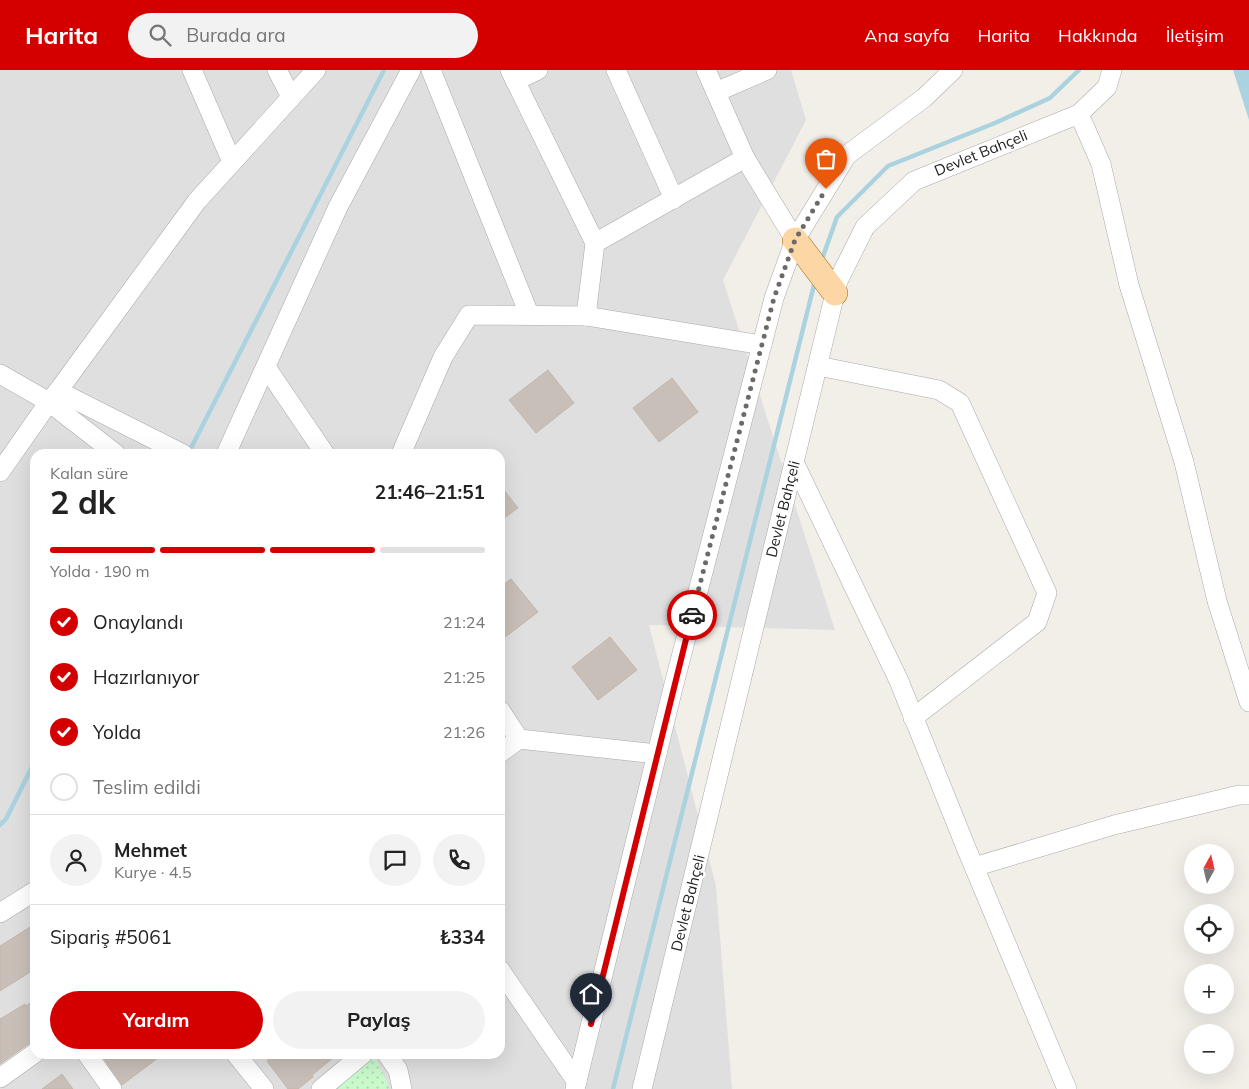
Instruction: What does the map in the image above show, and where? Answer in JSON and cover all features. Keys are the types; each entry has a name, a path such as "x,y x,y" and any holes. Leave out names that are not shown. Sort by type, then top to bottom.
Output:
{"main road":[{"path":"795,240 835,293"}],"street":[{"path":"192,70 232,162"},
{"path":"277,70 291,96"},
{"path":"0,472 197,201 316,70"},
{"path":"228,449 338,207 411,70"},
{"path":"431,70 529,314"},
{"path":"538,70 512,75 595,243 586,316"},
{"path":"616,70 674,199"},
{"path":"706,70 745,158 795,240"},
{"path":"716,92 767,70"},
{"path":"576,1085 657,754 774,298 795,240 847,155 924,98 953,70"},
{"name":"Devlet Bahçeli","path":"642,1089 838,281 865,227 914,181 1079,114 1107,87 1112,70"},
{"path":"1079,114 1101,164 1129,285 1184,462 1217,601 1249,702"},
{"path":"595,243 745,158"},
{"path":"403,449 442,358 469,315 529,314 586,316 762,345"},
{"path":"818,366 939,390 960,403 1047,593 1037,622 913,718"},
{"path":"266,367 323,449"},
{"path":"0,374 171,449"},
{"path":"53,397 110,449"},
{"path":"794,462 898,681 1068,1089"},
{"path":"505,717 520,739"},
{"path":"505,750 520,739 657,754"},
{"path":"974,867 1114,825 1239,795 1249,795"},
{"path":"0,913 30,894"},
{"path":"505,978 576,1085"},
{"path":"0,1078 30,1057"},
{"path":"91,1059 112,1089"},
{"path":"240,1059 264,1089"},
{"path":"321,1089 357,1059"},
{"path":"390,1059 398,1070 402,1089"}],"shaded area":[{"path":"0,70 791,70 806,120 723,280 835,630 649,625 716,886 732,1089 0,1089"}],"green space":[{"path":"369,1059 376,1059 390,1089 332,1089"}],"water":[{"path":"1233,70 1249,70 1249,120"}],"building":[{"path":"548,370 574,403 536,433 509,400"},
{"path":"672,378 698,412 659,442 633,408"},
{"path":"505,491 518,508 505,517"},
{"path":"511,579 538,612 505,637 505,583"},
{"path":"610,637 637,670 598,700 572,667"},
{"path":"30,927 30,972 0,991 0,946"},
{"path":"30,1003 30,1043 0,1064 0,1019 25,1004 26,1006"},
{"path":"104,1059 156,1059 122,1085"},
{"path":"270,1059 332,1059 298,1089 288,1089 267,1061"},
{"path":"62,1074 73,1089 42,1089"}],"waterway":[{"path":"191,449 384,70"},
{"path":"821,262 837,217 888,166 995,123 1050,98 1079,70"},
{"path":"613,1089 815,281"},
{"path":"0,825 6,819 30,771"}],"way so far":[{"path":"692,615 774,298 795,240 826,189"}],"route":[{"path":"591,1024 692,615"}]}
